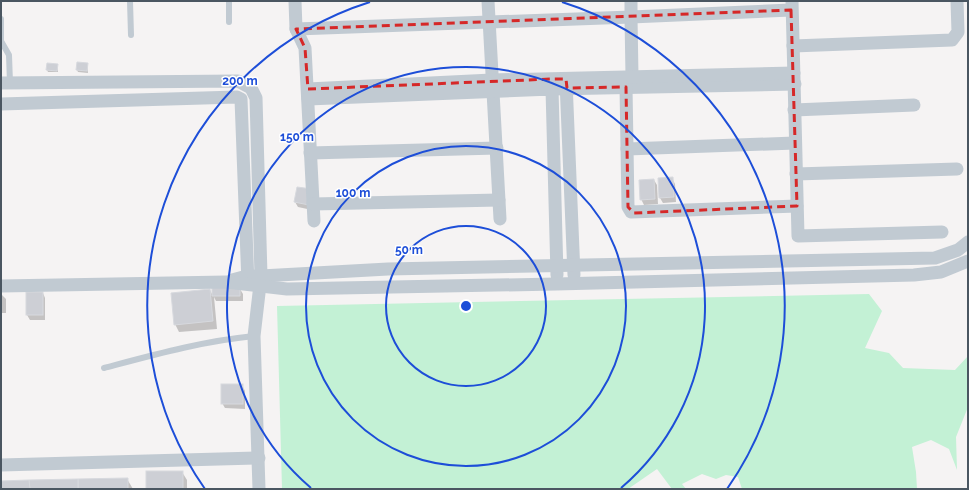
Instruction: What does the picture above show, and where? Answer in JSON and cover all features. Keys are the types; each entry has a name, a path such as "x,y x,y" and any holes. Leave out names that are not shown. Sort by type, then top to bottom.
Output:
{"street":[{"path":"295,1 296,29 305,48 314,221"},
{"path":"488,1 500,219"},
{"path":"631,1 626,149 628,207 634,213 797,206"},
{"path":"793,46 952,40 958,32 957,1"},
{"path":"296,29 631,17 792,5 798,236 942,232"},
{"path":"308,94 566,83 794,78"},
{"path":"6,83 238,81 252,88 256,98 261,282 254,336 259,489"},
{"path":"566,83 574,284"},
{"path":"552,84 558,267 556,284"},
{"path":"248,85 241,99 248,280 256,314"},
{"path":"1,104 241,99"},
{"path":"794,110 914,105"},
{"path":"626,149 795,143"},
{"path":"310,153 497,148"},
{"path":"796,174 957,169"},
{"path":"313,204 499,200"},
{"path":"261,282 388,269 558,267 935,258 958,250 968,242"},
{"path":"1,286 226,282 248,280 287,289 574,284 914,275 941,272 968,261"},
{"path":"1,465 259,458"}],"lane":[{"path":"130,1 130,35"},
{"path":"229,1 229,22"},
{"path":"1,19 1,42 9,55 6,83"},
{"path":"104,368 176,351 200,343 254,336"}],"highlighted area":[{"path":"791,10 797,206 634,213 628,207 626,87 567,88 566,79 552,79 308,89 305,48 296,29"}],"green space":[{"path":"869,294 882,311 865,348 889,353 903,368 955,370 968,356 968,407 956,437 957,470 949,449 931,440 912,447 917,489 742,489 738,477 726,475 716,479 702,474 682,484 686,489 672,489 657,469 628,489 282,489 277,306"}],"building":[{"path":"77,62 88,63 87,71 76,70"},
{"path":"47,63 58,64 57,71 46,70"},
{"path":"673,177 674,197 659,198 658,178"},
{"path":"654,179 655,199 640,200 639,180"},
{"path":"297,187 312,189 309,205 294,202"},
{"path":"212,287 240,288 240,296 212,296"},
{"path":"210,289 213,321 174,325 171,293"},
{"path":"26,292 43,292 43,315 26,315"},
{"path":"221,384 243,384 243,404 221,404"},
{"path":"146,471 183,471 183,489 146,489"},
{"path":"128,478 128,489 78,489 78,479"},
{"path":"78,479 78,489 30,489 29,480"},
{"path":"29,480 30,489 1,489 1,481"}]}
